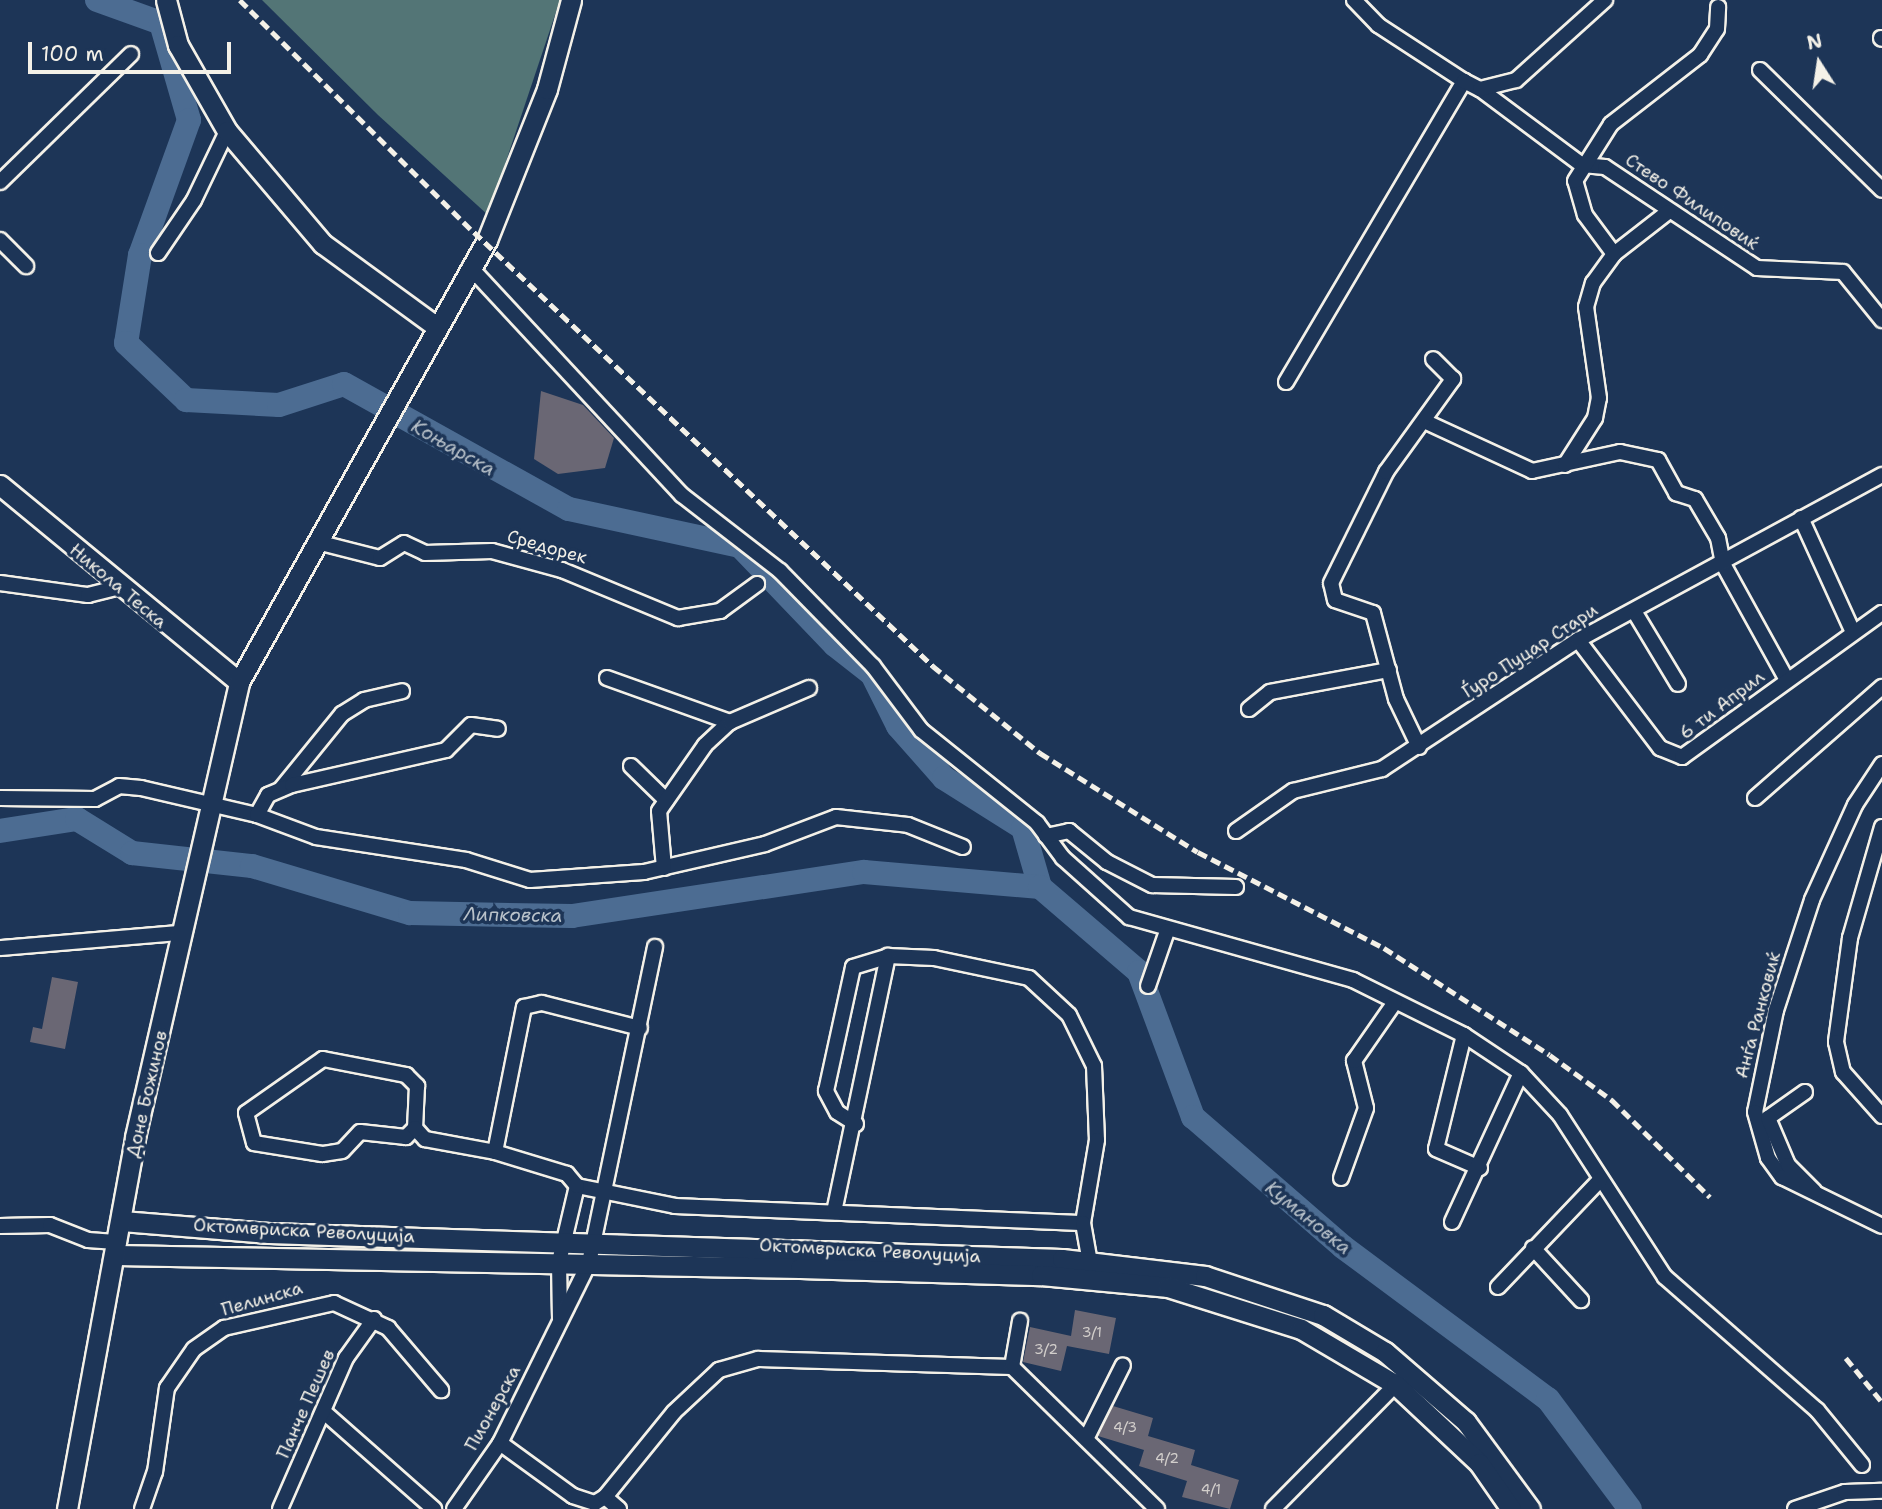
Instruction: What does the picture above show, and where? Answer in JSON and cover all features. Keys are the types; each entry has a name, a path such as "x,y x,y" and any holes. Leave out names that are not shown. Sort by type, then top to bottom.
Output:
{"street":[{"path":"166,0 178,45 227,131 323,244 437,327"},
{"name":"Доне Божинов","path":"67,1509 180,933 239,682 470,267 513,179 571,0"},
{"name":"Стево Филиповиќ","path":"1353,0 1378,25 1480,89 1582,165 1605,167 1668,212 1757,268 1843,272 1882,320"},
{"path":"1480,89 1535,69 1605,0"},
{"path":"1614,254 1585,215 1575,181 1582,165 1611,124 1700,55 1717,29 1718,7"},
{"path":"0,182 131,54"},
{"path":"1760,70 1882,190"},
{"path":"1286,382 1464,81"},
{"path":"158,253 194,200 227,131"},
{"path":"1564,465 1595,418 1599,398 1586,307 1593,283 1614,254 1668,212"},
{"path":"0,240 26,267"},
{"path":"470,267 682,495 745,538 873,666 921,730 1046,836 1129,916 1167,931 1323,971 1464,1035 1521,1073 1560,1115 1665,1277 1817,1410 1862,1465"},
{"path":"1419,747 1389,670 1373,613 1335,600 1331,583 1385,472 1453,379 1433,359"},
{"path":"1424,421 1532,471 1620,452 1658,460 1676,493 1695,499 1724,551 1723,564 1787,680"},
{"name":"Ѓуро Пуцар Стари","path":"1236,831 1293,791 1382,769 1578,640 1723,564 1882,475"},
{"name":"Никола Теска","path":"0,485 117,587 239,682"},
{"path":"1801,518 1853,632"},
{"name":"Средорек","path":"317,542 380,558 404,543 425,553 492,551 562,570 678,618 720,611 757,584"},
{"path":"0,583 88,595 117,587"},
{"path":"1634,611 1678,684"},
{"name":"6 ти Април","path":"1578,640 1666,754 1688,756 1787,680 1882,613"},
{"path":"1249,709 1270,692 1389,670"},
{"path":"607,678 730,722"},
{"path":"1755,798 1882,687"},
{"path":"663,868 657,834 666,800 730,722 809,688"},
{"path":"281,789 342,713 364,700 402,691"},
{"path":"257,815 268,795 281,789 337,772 427,756 446,750 471,725 498,729"},
{"name":"Анѓа Ранковиќ","path":"1882,764 1816,888 1758,1084 1756,1127 1768,1158 1782,1177 1882,1226"},
{"path":"631,766 666,800"},
{"path":"0,797 95,799 119,786 257,815 316,837 466,860 530,880 663,868 765,844 836,817 908,825 963,847"},
{"path":"1882,827 1850,938 1836,1042 1843,1072 1882,1116"},
{"path":"1046,836 1069,831 1107,862 1152,885 1236,887"},
{"path":"1148,986 1167,931"},
{"path":"0,948 180,933"},
{"name":"Пионерска","path":"454,1509 500,1443 589,1264 606,1194 655,947"},
{"path":"856,1124 837,1112 826,1091 827,1065 853,967 888,956 934,958 1029,978 1069,1015 1094,1066 1100,1094 1083,1223 1090,1262"},
{"path":"834,1212 856,1124 888,956"},
{"path":"1341,1178 1366,1108 1354,1061 1395,1002"},
{"path":"495,1152 524,1007 542,1003 640,1028"},
{"path":"1464,1035 1436,1149 1480,1168"},
{"path":"415,1128 406,1136 360,1132 334,1155 301,1152 254,1143 246,1112 323,1059 406,1075 417,1086 415,1128 425,1139 495,1152 567,1174 577,1186 606,1194 676,1206 1083,1223"},
{"path":"1452,1222 1480,1168 1521,1073"},
{"path":"1805,1092 1768,1118 1788,1166 1815,1192"},
{"path":"1498,1287 1600,1180"},
{"name":"Пионерска","path":"560,1322 559,1262 577,1186"},
{"name":"Октомвриска Револуција","path":"122,1221 269,1233 594,1241 1090,1262 1205,1276 1271,1294 1322,1315 1466,1422 1530,1509"},
{"path":"0,1226 50,1226 118,1248"},
{"name":"Октомвриска Револуција","path":"118,1248 1024,1275 1168,1287 1301,1329 1402,1377 1479,1463 1511,1509"},
{"path":"1533,1248 1581,1300"},
{"name":"Пелинска","path":"142,1509 155,1472 167,1388 211,1335 316,1304 334,1303 374,1319 408,1346 441,1390"},
{"name":"Панче Пешев","path":"280,1509 359,1333 374,1319"},
{"path":"1013,1367 1020,1321"},
{"path":"500,1443 580,1499 595,1503 605,1497 690,1395 719,1370 743,1360 1013,1367 1087,1437 1157,1509"},
{"path":"1087,1437 1123,1365"},
{"path":"1273,1509 1402,1377"},
{"path":"324,1412 434,1509"},
{"path":"1795,1509 1879,1490"},
{"path":"605,1497 618,1509"}],"green space":[{"path":"262,0 560,0 488,215 378,115"}],"building":[{"path":"541,391 583,405 614,438 605,468 558,474 534,459"},
{"path":"52,977 78,982 65,1049 30,1042 33,1027 42,1029"},
{"path":"1075,1310 1116,1318 1109,1354 1067,1346 1061,1371 1023,1362 1030,1327 1071,1336"},
{"path":"1113,1406 1153,1418 1148,1436 1195,1450 1191,1465 1239,1480 1230,1509 1182,1497 1187,1481 1139,1466 1144,1450 1098,1436"}],"waterway":[{"name":"Коњарска","path":"97,0 161,23 189,120 140,255 126,343 186,400 279,405 344,384 569,509 740,546 835,645 872,674 898,726 944,778 1023,828 1040,887"},
{"name":"Липковска","path":"0,831 77,819 132,853 252,866 410,913 572,916 864,872 1040,887"},
{"name":"Кумановка","path":"1040,887 1139,972 1193,1117 1343,1247 1548,1399 1630,1509"}],"railway":[{"path":"240,0 474,232 933,666 1040,753 1198,852 1384,948 1550,1055 1612,1100 1710,1197"},
{"path":"1846,1358 1882,1402"}]}
